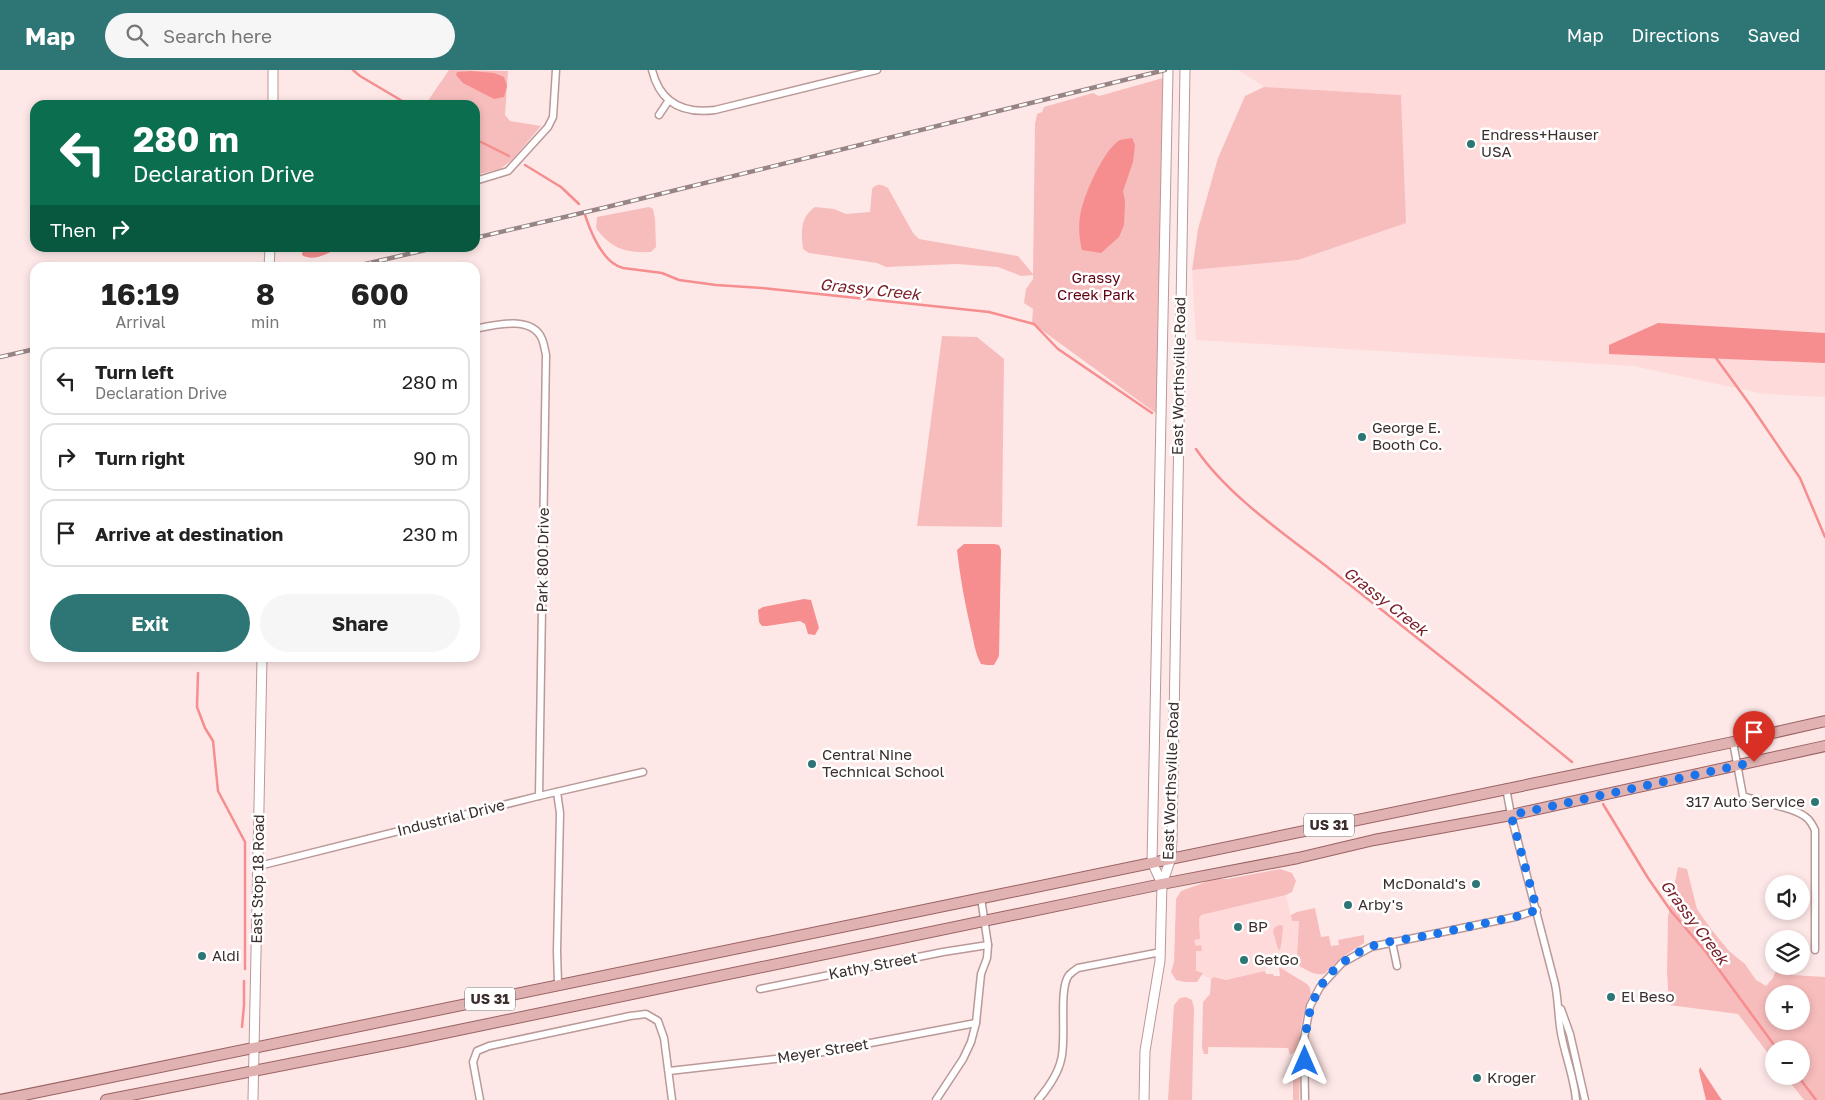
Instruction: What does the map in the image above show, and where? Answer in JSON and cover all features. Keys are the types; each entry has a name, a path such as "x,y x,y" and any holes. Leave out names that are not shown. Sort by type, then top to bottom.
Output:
{"main road":[{"path":"273,70 273,100"},
{"name":"East Worthsville Road","path":"1162,884 1152,862 1168,70"},
{"name":"East Worthsville Road","path":"1162,884 1171,858 1185,70"},
{"name":"East Stop 18 Road","path":"253,1100 262,662"},
{"name":"US 31","path":"0,1100 1733,742 1825,721"},
{"name":"US 31","path":"106,1100 1162,884 1298,858 1374,840 1511,815 1825,746"},
{"path":"1144,1100 1145,1051 1161,952 1162,884"}],"street":[{"path":"480,180 509,170 548,128 553,117 556,70"},
{"path":"652,70 660,91 669,100 681,107 693,110 715,110 877,70"},
{"path":"659,114 669,100"},
{"name":"Park 800 Drive","path":"480,328 515,322 532,328 542,338 546,355 539,796"},
{"path":"1733,742 1743,796 1797,812 1808,819 1815,830 1815,950"},
{"name":"Industrial Drive","path":"259,866 643,772"},
{"path":"1506,788 1511,815 1560,1005 1570,1034 1585,1100"},
{"path":"557,792 560,813 558,984"},
{"path":"936,1100 963,1059 971,1042 976,1023 979,981 987,958 988,945 981,898"},
{"path":"1305,1100 1306,1024 1310,1006 1320,987 1342,963 1371,946 1515,917 1537,910"},
{"path":"1392,942 1397,966"},
{"name":"Kathy Street","path":"760,989 943,952 988,945"},
{"path":"1038,1100 1053,1079 1061,1060 1064,1041 1064,988 1068,976 1078,968 1161,952"},
{"path":"1560,1005 1560,1028 1570,1066 1576,1100"},
{"path":"480,1100 474,1062 477,1051 489,1046 646,1014 658,1021 664,1038 672,1100"},
{"name":"Meyer Street","path":"669,1071 802,1056 976,1023"}],"shaded area":[{"path":"1239,70 1825,70 1825,397 1764,394 1633,366 1196,340 1192,270 1298,260 1401,95 1264,87"},
{"path":"457,72 494,73 504,77 507,86 504,97 494,99 463,83 456,75"},
{"path":"1132,138 1135,145 1133,162 1123,191 1125,201 1124,225 1119,237 1101,253 1082,250 1079,230 1080,216 1091,183 1108,152 1114,145 1120,140"},
{"path":"302,252 330,252 313,258 302,255"},
{"path":"1658,323 1825,333 1825,363 1609,354 1609,345"},
{"path":"964,544 994,544 999,545 1001,550 999,656 994,665 981,664 977,656 963,590 957,550"},
{"path":"804,599 811,600 819,628 815,635 808,634 805,624 800,621 767,626 762,626 759,622 758,610 763,607"},
{"path":"1286,895 1292,921 1299,921 1297,956 1294,963 1285,971 1275,964 1262,973 1226,980 1215,977 1211,979 1196,972 1196,951 1200,951 1195,946 1194,940 1200,938 1199,919 1201,915"},
{"path":"1700,1067 1722,1100 1706,1100 1699,1071"}],"green space":[{"path":"449,70 508,71 505,115 510,121 541,126 512,160 500,169 480,174 480,100 428,100"},
{"name":"Grassy Creek Park","path":"1163,78 1157,414 1032,323 1033,309 1024,303 1026,289 1033,279 1033,275 1021,276 998,267 956,264 886,267 877,263 809,253 803,249 803,225 810,211 815,207 834,209 846,214 870,212 872,189 879,185 888,188 913,233 919,239 1018,256 1033,274 1035,124 1037,114 1042,112 1044,107 1093,93 1099,96"},
{"path":"1264,87 1401,95 1406,223 1298,260 1192,270 1198,229 1218,158 1245,96"},
{"path":"649,207 653,209 655,219 656,247 651,252 634,252 613,245 596,228 597,217"},
{"path":"942,336 977,337 1004,359 1002,527 917,526"},
{"path":"1678,867 1687,869 1697,909 1711,929 1729,951 1745,964 1756,980 1765,985 1765,1030 1810,1030 1810,985 1767,985 1774,975 1825,977 1825,1100 1804,1100 1792,1085 1810,1085 1810,1040 1765,1040 1765,1049 1738,1014 1669,1005 1667,972 1668,917"},
{"path":"1280,869 1292,873 1296,881 1292,892 1201,915 1199,919 1200,939 1194,940 1196,946 1201,945 1202,951 1196,951 1196,971 1203,973 1197,982 1176,980 1171,972 1174,962 1176,899 1181,891 1214,879 1227,879"},
{"path":"1315,908 1321,937 1329,936 1331,946 1339,945 1338,940 1364,935 1364,943 1341,958 1324,974 1312,973 1294,963 1297,956 1299,921 1292,921 1291,915"},
{"path":"1283,926 1280,950 1278,949 1273,931 1275,927"},
{"path":"1279,967 1307,984 1310,988 1311,994 1305,1008 1301,1026 1299,1049 1290,1055 1288,1048 1208,1047 1208,1054 1204,1054 1202,1048 1203,1002 1210,994 1211,979 1214,977 1226,980 1265,971 1266,974 1280,976"},
{"path":"1186,997 1192,1000 1194,1008 1192,1100 1168,1100 1174,1005 1180,998"},
{"path":"1289,1064 1294,1066 1300,1076 1299,1100 1293,1100 1293,1069"}],"waterway":[{"name":"Grassy Creek","path":"353,70 401,100"},
{"name":"Grassy Creek","path":"480,142 509,156"},
{"name":"Grassy Creek","path":"525,165 561,187 579,204"},
{"name":"Grassy Creek","path":"585,215 594,238 604,254 609,260 623,268 662,273 679,280 716,285 762,288 989,312 1034,324 1058,349 1152,413"},
{"path":"1716,358 1800,478 1825,537"},
{"name":"Grassy Creek","path":"1196,449 1224,483 1277,529 1572,762"},
{"path":"198,673 197,707 205,728 213,741 218,791 245,842 245,969"},
{"name":"Grassy Creek","path":"1603,804 1648,878 1671,911 1706,952 1770,1040"},
{"path":"242,1027 244,981"},
{"name":"Grassy Creek","path":"1805,1085 1816,1100"}],"railway":[{"path":"480,237 1165,70"},
{"path":"374,262 417,252"},
{"path":"0,357 30,350"}],"place":[{"name":"Endress+Hauser USA","path":"1471,144"},
{"name":"George E. Booth Co.","path":"1362,437"},
{"name":"Central Nine Technical School","path":"812,764"},
{"name":"317 Auto Service","path":"1815,802"},
{"name":"McDonald's","path":"1476,884"},
{"name":"Arby's","path":"1348,905"},
{"name":"BP","path":"1238,927"},
{"name":"Aldi","path":"202,956"},
{"name":"GetGo","path":"1244,960"},
{"name":"El Beso","path":"1611,997"},
{"name":"Kroger","path":"1477,1078"}],"route":[{"path":"1305,1061 1304,1039 1310,1006 1320,987 1342,963 1371,946 1515,917 1537,910 1511,815 1754,762"}]}
